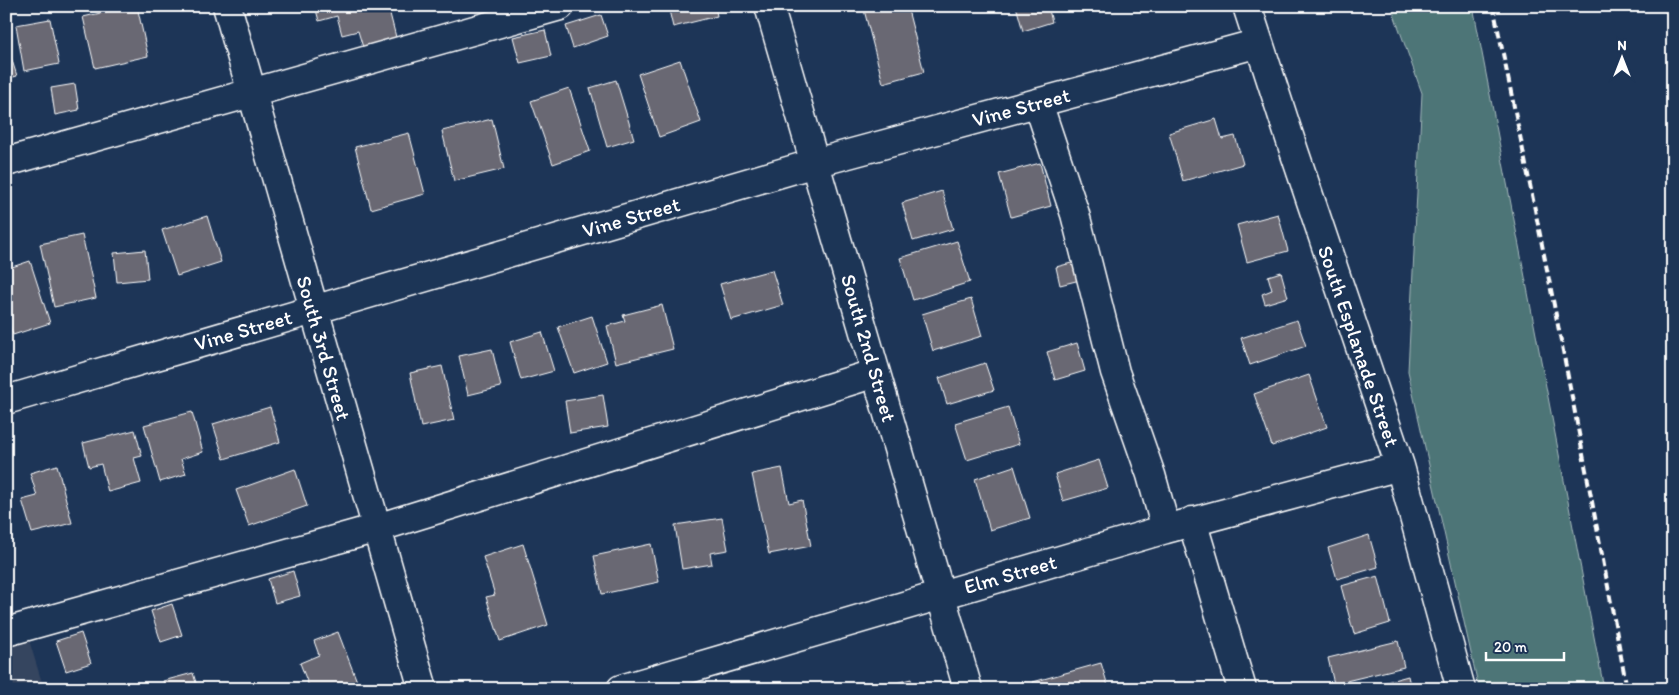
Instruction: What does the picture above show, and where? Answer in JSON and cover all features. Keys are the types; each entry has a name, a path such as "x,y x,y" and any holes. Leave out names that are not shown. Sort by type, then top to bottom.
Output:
{"street":[{"name":"South 3rd Street","path":"227,6 423,689"},
{"path":"6,162 560,6"},
{"name":"South 2nd Street","path":"769,6 968,689"},
{"name":"South Esplanade Street","path":"1247,6 1400,466 1461,689"},
{"name":"Vine Street","path":"6,400 815,163 1259,43"},
{"path":"1038,103 1075,214 1115,372 1151,475 1179,525 1242,689"},
{"path":"6,632 377,528 876,373"},
{"name":"Elm Street","path":"621,689 1179,525 1400,466"}],"shaded area":[{"path":"25,627 44,689 6,689 6,632"}],"green space":[{"path":"1391,6 1473,6 1604,689 1479,689 1408,371 1422,93"}],"building":[{"path":"137,6 148,56 95,68 83,17"},
{"path":"315,6 388,6 398,45 365,54 358,31 342,35 337,16 319,21"},
{"path":"668,6 715,6 717,16 673,27"},
{"path":"863,6 907,6 924,72 883,83"},
{"path":"1016,6 1048,6 1052,22 1023,31"},
{"path":"601,15 608,36 573,48 566,26"},
{"path":"50,19 59,64 24,71 16,25"},
{"path":"545,30 551,56 520,63 513,37"},
{"path":"6,42 17,76 6,79"},
{"path":"680,60 701,122 659,137 638,74"},
{"path":"616,80 634,139 607,147 590,88"},
{"path":"75,84 79,110 55,115 51,88"},
{"path":"569,88 590,151 553,164 531,101"},
{"path":"492,119 504,169 454,181 442,131"},
{"path":"1216,119 1222,139 1235,136 1243,164 1183,181 1169,133"},
{"path":"409,133 425,194 371,209 355,147"},
{"path":"1040,163 1051,206 1011,217 999,174"},
{"path":"942,191 953,229 913,241 902,203"},
{"path":"1278,214 1288,251 1247,262 1237,225"},
{"path":"207,216 221,262 177,276 162,230"},
{"path":"82,235 96,298 54,307 40,244"},
{"path":"957,241 970,282 913,300 900,258"},
{"path":"145,250 148,279 117,282 114,253"},
{"path":"30,261 50,323 13,335 6,313 6,269"},
{"path":"1079,261 1084,279 1060,285 1056,267"},
{"path":"772,270 783,305 731,320 720,284"},
{"path":"1281,272 1288,297 1265,304 1262,294 1272,290 1268,276"},
{"path":"971,299 982,336 933,351 922,314"},
{"path":"662,305 673,349 616,363 607,326 625,321 623,315"},
{"path":"592,316 607,362 574,373 558,327"},
{"path":"1297,320 1306,346 1250,365 1241,338"},
{"path":"542,332 554,371 521,380 510,342"},
{"path":"1077,343 1085,371 1055,380 1047,352"},
{"path":"492,349 501,387 468,395 459,356"},
{"path":"985,363 994,390 947,404 939,378"},
{"path":"442,366 454,420 421,427 410,373"},
{"path":"1309,375 1327,427 1272,446 1254,394"},
{"path":"603,395 608,427 570,433 565,401"},
{"path":"270,407 280,442 224,459 213,424"},
{"path":"1008,407 1019,444 967,460 955,423"},
{"path":"192,412 203,452 181,459 186,474 160,482 144,425"},
{"path":"135,430 142,456 134,458 141,483 108,492 101,464 89,467 83,443"},
{"path":"1099,460 1108,488 1063,501 1055,474"},
{"path":"57,465 72,523 32,533 22,500 37,496 30,473"},
{"path":"1014,466 1030,518 990,530 975,479"},
{"path":"782,468 789,503 802,500 811,546 769,554 752,474"},
{"path":"295,469 307,506 249,526 236,490"},
{"path":"722,518 728,550 710,553 712,564 682,569 675,525"},
{"path":"1369,535 1378,567 1337,579 1328,548"},
{"path":"523,544 548,625 500,641 486,597 495,595 483,557"},
{"path":"651,544 659,582 602,594 594,556"},
{"path":"293,571 300,596 275,603 268,579"},
{"path":"1378,576 1390,623 1354,634 1341,586"},
{"path":"172,604 182,635 161,642 151,611"},
{"path":"338,632 358,684 344,689 310,689 300,663 319,655 314,641"},
{"path":"81,633 91,663 66,671 56,641"},
{"path":"1398,641 1404,667 1334,684 1328,658"},
{"path":"1101,663 1108,686 1097,689 1035,689 1033,682"},
{"path":"193,673 198,689 165,689 163,681"},
{"path":"1408,676 1411,689 1372,689 1371,686"},
{"path":"911,679 913,689 873,689"}],"railway":[{"path":"1493,6 1562,347 1627,689"}]}
